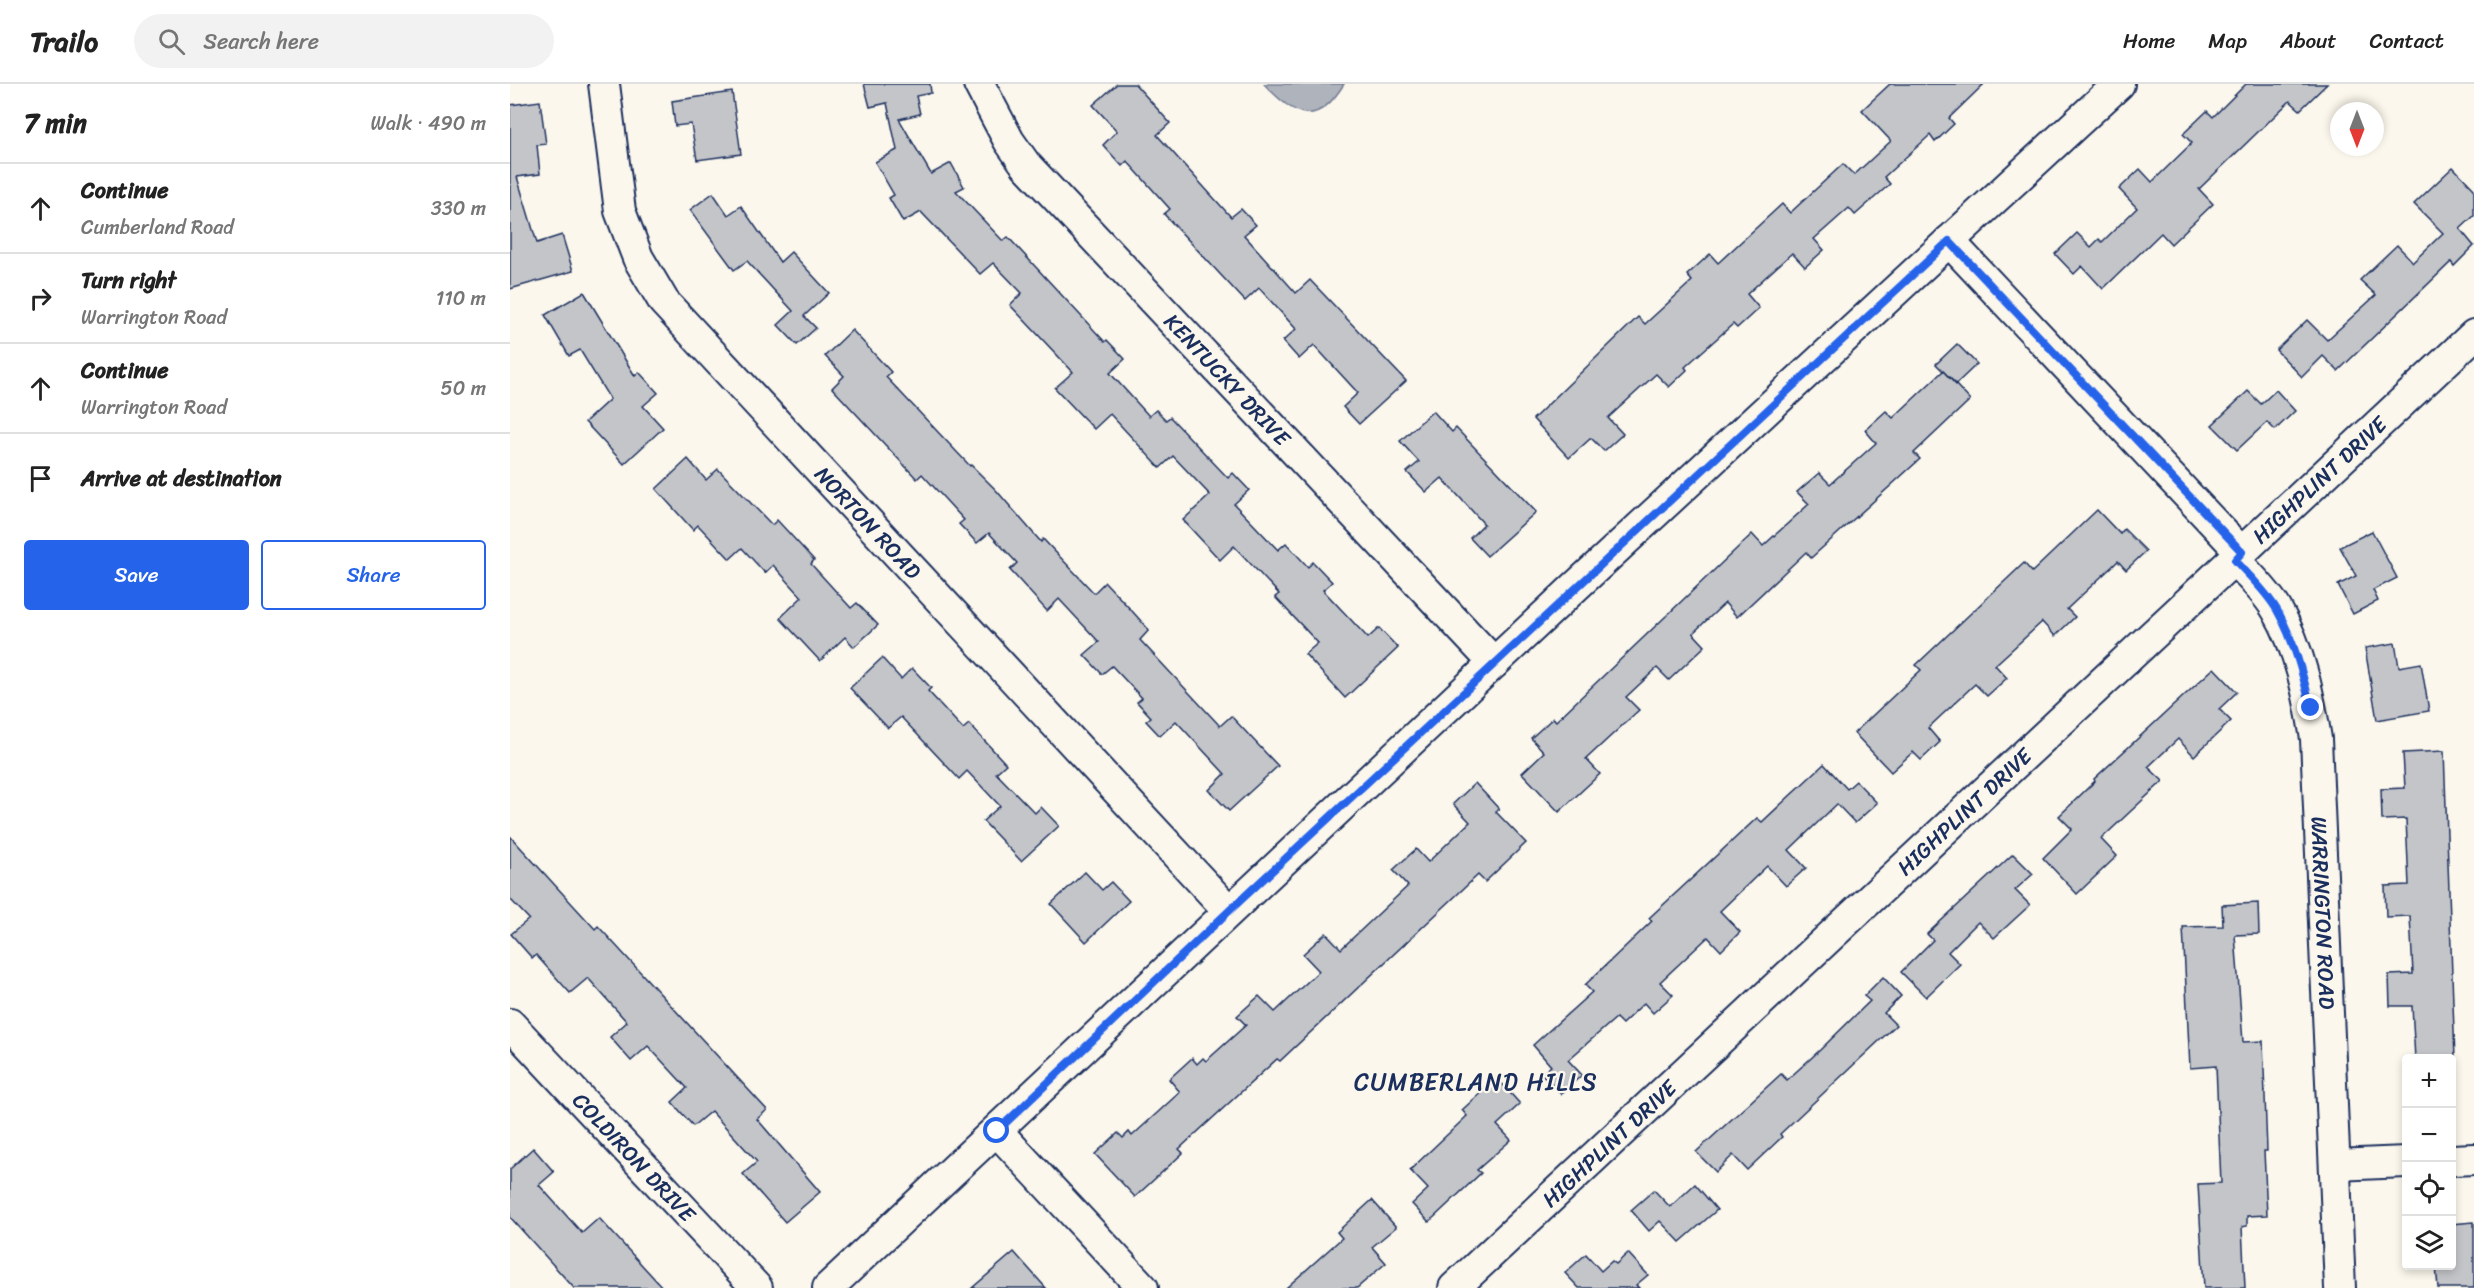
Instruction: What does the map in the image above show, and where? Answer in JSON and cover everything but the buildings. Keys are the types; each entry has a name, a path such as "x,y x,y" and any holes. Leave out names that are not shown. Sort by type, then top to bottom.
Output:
{"street":[{"name":"NORTON ROAD","path":"603,84 620,211 638,258 669,309 1229,911"},
{"name":"KENTUCKY DRIVE","path":"979,84 998,123 1026,165 1494,663"},
{"path":"828,1288 1494,663 2119,84"},
{"name":"WARRINGTON ROAD","path":"1949,241 2238,556 2277,610 2302,674 2316,739 2340,1288"},
{"name":"HIGHPLINT DRIVE","path":"1454,1288 2474,335"},
{"name":"COLDIRON DRIVE","path":"510,1024 757,1288"},
{"path":"997,1131 1143,1288"},
{"path":"2456,1160 2474,1159"},
{"path":"2335,1165 2402,1162"}],"shaded area":[{"path":"1264,84 1344,84 1324,108 1306,113 1286,104"}],"district":[{"name":"CUMBERLAND HILLS","path":"1476,1082"}],"route":[{"path":"997,1131 1575,587 1949,241 2242,552 2235,560 2268,596 2277,610 2286,628 2302,674 2311,708"}]}
